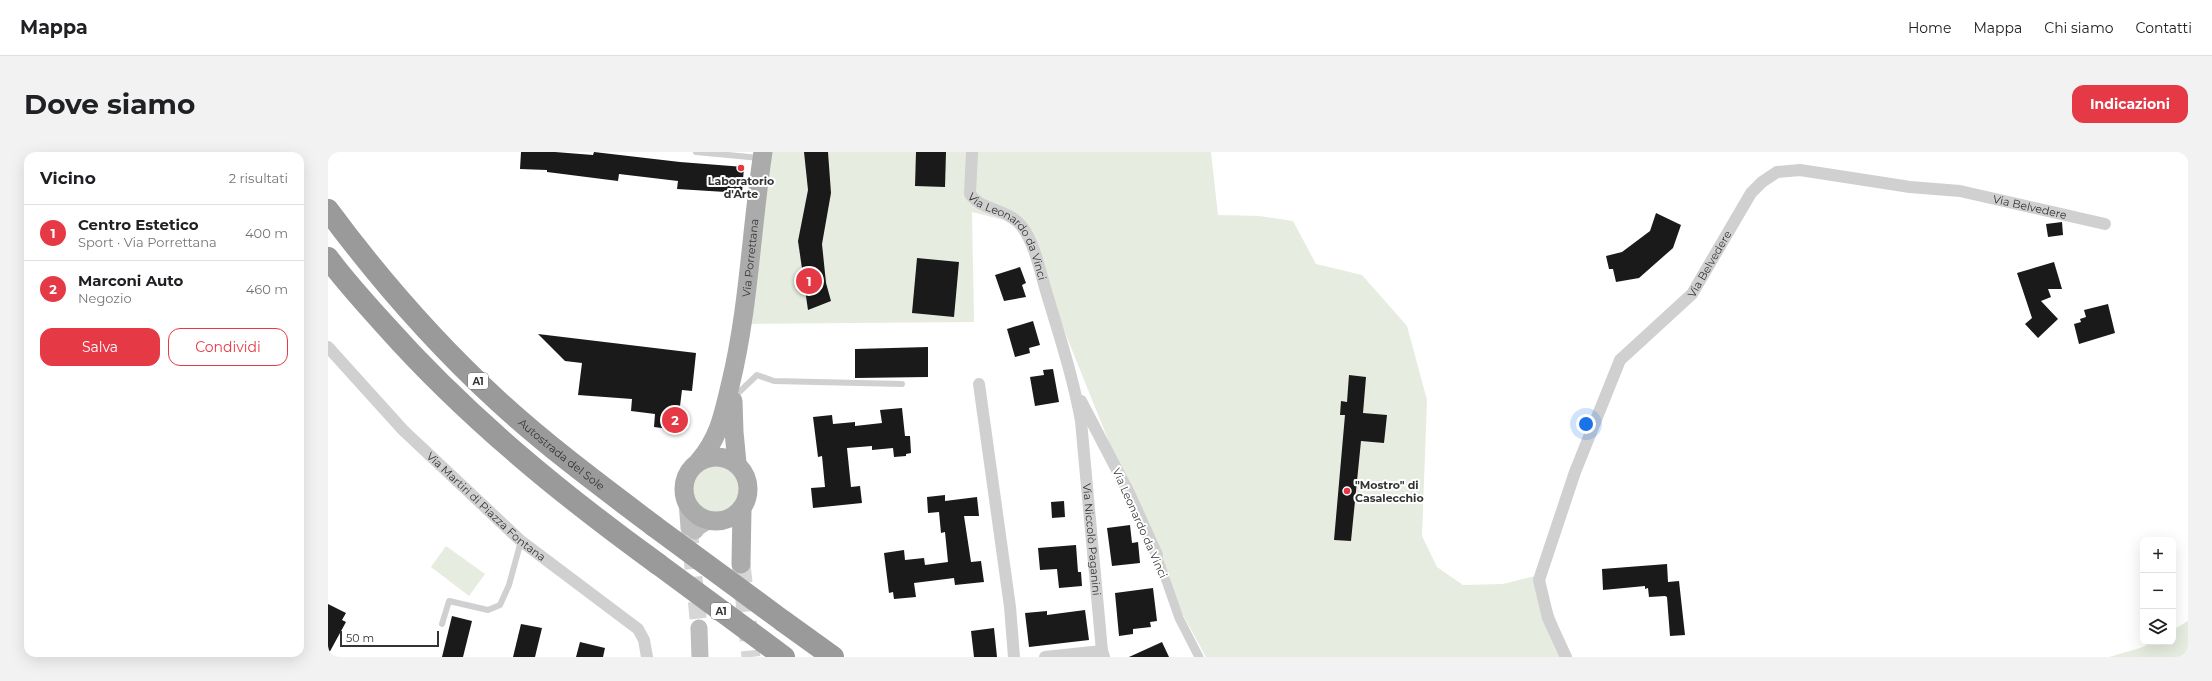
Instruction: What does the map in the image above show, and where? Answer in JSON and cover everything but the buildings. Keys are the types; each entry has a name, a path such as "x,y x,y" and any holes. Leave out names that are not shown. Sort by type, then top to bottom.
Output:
{"highway":[{"name":"Autostrada del Sole","path":"328,210 359,252 402,303 444,349 499,402 601,486 833,657"},
{"name":"A1","path":"328,258 398,340 483,425 600,522 784,657"}],"main road":[{"name":"Via Porrettana","path":"737,464 733,398 736,363 746,304 762,155"},
{"name":"Via Porrettana","path":"699,461 714,441 719,428 736,363"},
{"path":"716,456 727,458 737,464 744,472 748,482 747,499 742,509 740,560 732,539 702,525 698,515 687,502 684,491 685,479 691,469 699,461 716,456"},
{"path":"702,525 730,518 742,509"},
{"path":"699,628 700,657"}],"street":[{"name":"Via Leonardo da Vinci","path":"972,152 970,194 974,200 983,205 1007,214 1023,228 1026,233 1076,391 1081,421"},
{"name":"Via Belvedere","path":"1566,657 1548,618 1539,580 1575,472 1620,360 1692,294 1751,193 1762,182 1777,172 1800,170 1824,172 1910,187 1960,191 2105,224"},
{"name":"Via Martiri di Piazza Fontana","path":"328,347 403,430 521,541 638,629 644,640 647,657"},
{"path":"979,384 1010,607 1014,657"},
{"name":"Via Leonardo da Vinci","path":"1076,391 1129,493 1157,555 1179,618 1199,657"},
{"name":"Via Niccolò Paganini","path":"1081,421 1103,654"},
{"path":"1045,657 1103,654"}],"lane":[{"path":"696,152 762,155"},
{"path":"733,398 757,375 774,381 902,384"},
{"path":"442,624 449,601 488,610 500,605 509,585 521,541"}],"shaded area":[{"path":"768,152 1211,152 1218,215 1259,216 1293,221 1316,264 1362,275 1407,326 1427,400 1422,536 1437,567 1463,585 1503,584 1539,575 1570,657 1206,657 1167,586 1066,335 1032,238 1004,220 972,212 974,322 747,324"},
{"path":"710,466 720,466 732,473 739,485 739,495 732,507 720,514 710,514 702,510 695,503 691,495 691,485 695,477 702,470"},
{"path":"446,546 485,574 469,596 431,567"},
{"path":"2188,621 2188,657 2109,657 2146,645 2176,645 2176,628"}],"tunnel":[{"path":"689,527 699,628"},
{"path":"741,564 751,657"}],"place":[{"name":"Laboratorio d'Arte","path":"741,168"},
{"name":"Centro Estetico","path":"809,281"},
{"name":"Marconi Auto","path":"675,420"},
{"name":"\"Mostro\" di Casalecchio","path":"1347,491"}]}
